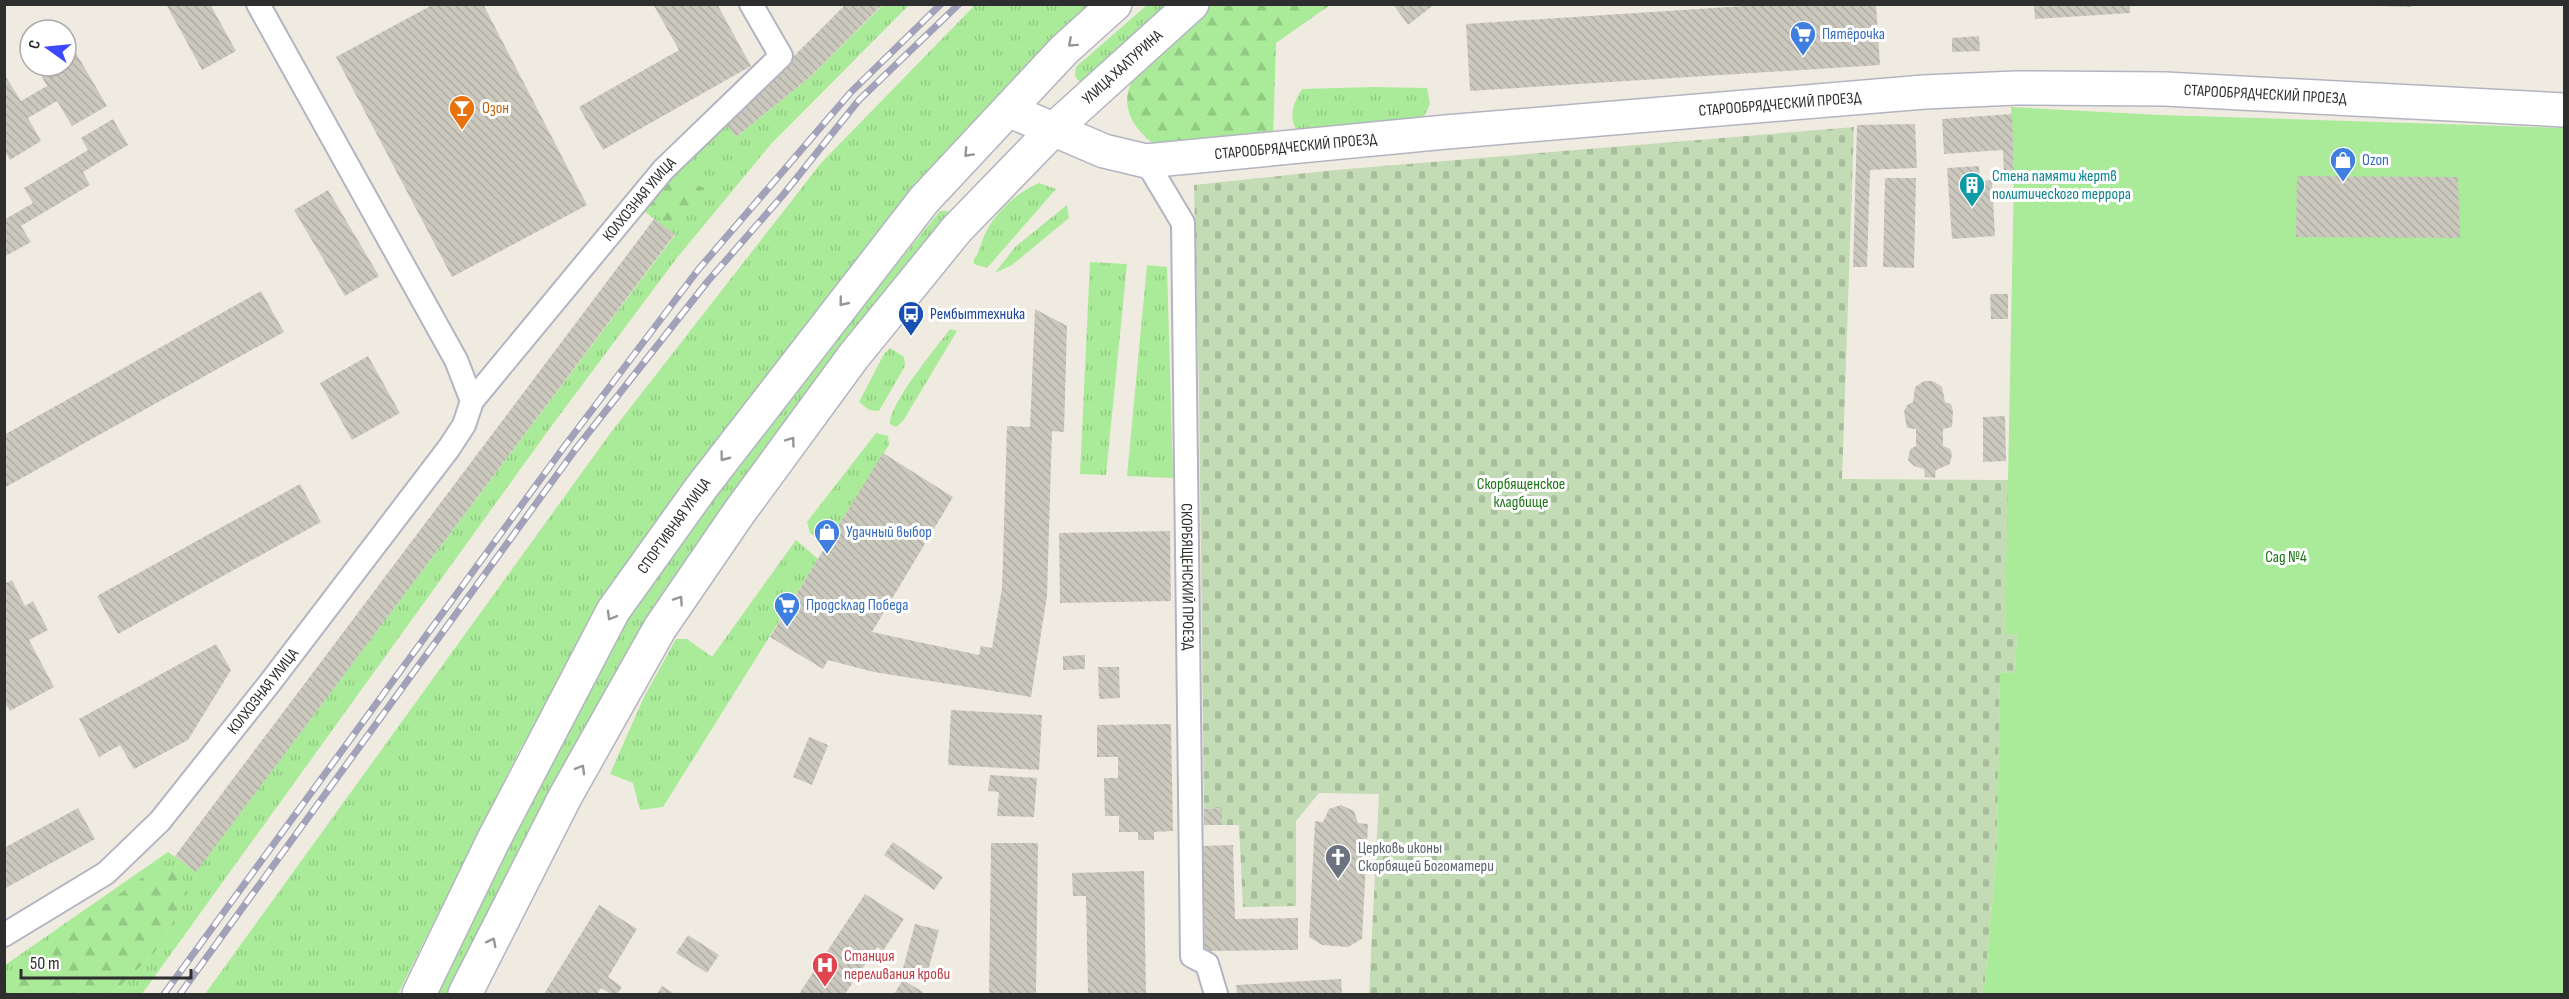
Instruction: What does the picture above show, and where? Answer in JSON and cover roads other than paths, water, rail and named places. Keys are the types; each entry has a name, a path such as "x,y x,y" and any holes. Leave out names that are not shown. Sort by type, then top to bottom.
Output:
{"main road":[{"path":"1008,110 1064,50 1115,4"},
{"name":"УЛИЦА ХАЛТУРИНА","path":"1054,129 1192,4"},
{"name":"СТАРООБРЯДЧЕСКИЙ ПРОЕЗД","path":"1008,110 1104,152 1146,161 1457,131 1924,92 2016,88 2176,90 2565,110"},
{"name":"СПОРТИВНАЯ УЛИЦА","path":"419,994 493,841 613,612 701,488 820,331 924,200 1008,110"},
{"path":"465,994 565,797 660,627 738,514 853,357 957,229 1054,129"}],"street":[{"path":"258,4 456,360 472,401"},
{"name":"КОЛХОЗНАЯ УЛИЦА","path":"4,935 106,873 160,821 269,684 449,448 464,425 472,401 663,170 781,56 751,4"},
{"name":"СКОРБЯЩЕНСКИЙ ПРОЕЗД","path":"1146,161 1183,223 1192,956 1207,964 1216,994"}],"railway":[{"path":"164,994 564,447 698,270 851,92 941,4"},
{"path":"180,994 575,450 708,281 783,195 859,100 959,4"}],"place":[{"name":"Пятёрочка","path":"1803,57"},
{"name":"Озон","path":"462,131"},
{"name":"Ozon","path":"2343,183"},
{"name":"Стена памяти жертв политического террора","path":"1972,208"},
{"name":"Рембыттехника","path":"911,337"},
{"name":"Удачный выбор","path":"827,555"},
{"name":"Продсклад Победа","path":"787,628"},
{"name":"Церковь иконы Скорбящей Богоматери","path":"1338,880"},
{"name":"Станция переливания крови","path":"825,988"}],"park label":[{"name":"Скорбященское кладбище","path":"1521,493"},
{"name":"Сад №4","path":"2286,557"}]}
